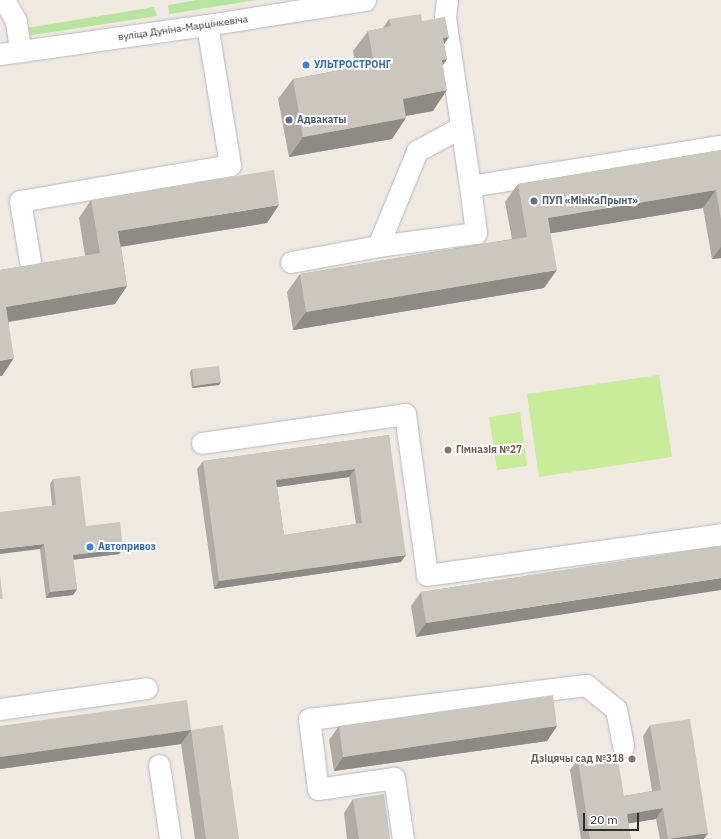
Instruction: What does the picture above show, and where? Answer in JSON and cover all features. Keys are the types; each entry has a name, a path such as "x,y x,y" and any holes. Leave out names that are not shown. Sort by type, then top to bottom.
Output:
{"street":[{"path":"4,0 16,21 10,52"},
{"name":"вуліца Дуніна-Марцінкевіча","path":"10,52 207,25 365,0"},
{"path":"291,262 378,246 476,233 445,17 447,0"},
{"path":"30,261 20,201 230,165 207,25"},
{"path":"378,246 417,151 461,127"},
{"path":"470,186 721,146"},
{"path":"202,443 405,414 427,575 721,534"},
{"path":"403,839 394,778 318,789 309,719 586,685 616,709 623,746"},
{"path":"0,709 147,688"},
{"path":"159,765 170,839"}],"green space":[{"path":"197,0 256,0 169,14 168,5"},
{"path":"154,7 157,16 26,36 21,29"},
{"path":"659,375 672,457 539,477 527,394"},
{"path":"520,412 527,466 497,470 489,417"}],"building":[{"path":"421,14 422,21 445,17 449,37 443,38 447,59 442,60 447,90 403,99 406,118 303,137 293,79 374,64 368,31 391,26 389,19"},
{"path":"721,150 721,220 716,190 548,218 557,270 306,312 300,274 527,237 518,184"},
{"path":"274,170 279,205 118,231 127,286 6,307 14,358 0,361 0,270 100,253 91,200"},
{"path":"219,366 221,382 194,386 192,369"},
{"path":"389,435 406,555 219,581 203,461","holes":["355,469 362,523 284,535 276,480"]},
{"path":"80,476 86,526 120,522 123,549 73,555 77,589 50,592 44,544 0,549 0,512 56,505 53,479"},
{"path":"721,546 721,578 426,623 421,592"},
{"path":"0,576 3,599 0,599"},
{"path":"553,695 557,726 343,757 339,726"},
{"path":"187,700 191,730 0,757 0,726"},
{"path":"690,719 708,833 668,839 663,808 627,814 631,839 590,839 578,760 617,754 624,796 661,790 650,725"},
{"path":"223,725 239,839 206,839 191,730"},
{"path":"384,794 390,839 359,839 353,799"}],"place":[{"name":"УЛЬТРОСТРОНГ","path":"306,65"},
{"name":"Адвакаты","path":"289,120"},
{"name":"ПУП «МінКаПрынт»","path":"534,201"},
{"name":"Гімназія №27","path":"448,450"},
{"name":"Автопривоз","path":"90,547"},
{"name":"Дзіцячы сад №318","path":"632,759"}]}
